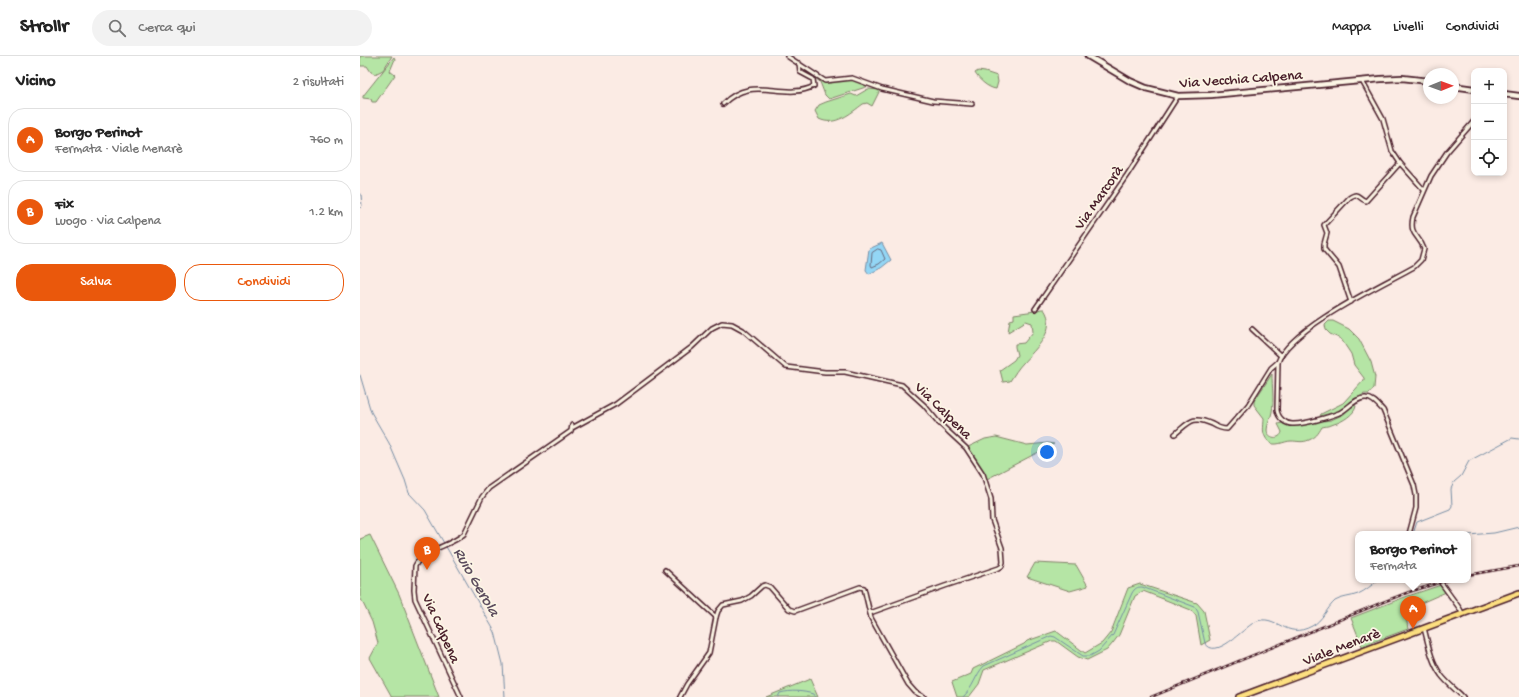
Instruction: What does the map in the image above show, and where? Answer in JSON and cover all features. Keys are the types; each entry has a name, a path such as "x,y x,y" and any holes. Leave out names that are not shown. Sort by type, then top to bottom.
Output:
{"main road":[{"name":"Via Vecchia Calpena","path":"1088,56 1130,81 1146,88 1178,96 1211,95 1402,78 1423,80"},
{"path":"1459,87 1471,89"},
{"path":"1507,94 1519,96"},
{"name":"Viale Menarè","path":"1239,697 1519,593"}],"street":[{"path":"787,56 798,65 825,81 852,78 882,89 933,101 972,104"},
{"path":"723,104 726,100 740,92 754,88 793,91 814,86 813,80 800,72 798,65"},
{"path":"1362,81 1383,119 1392,151 1400,163 1424,190"},
{"name":"Via Marcorà","path":"1034,309 1127,175 1178,96"},
{"path":"1410,531 1416,508 1414,485 1383,410 1374,401 1360,398 1343,411 1332,416 1294,424 1284,422 1279,416 1277,410 1278,362 1285,349 1315,323 1414,267 1421,260 1424,249 1413,232 1412,223 1424,190 1447,152 1471,124"},
{"path":"1350,302 1339,266 1324,249 1327,233 1324,225 1353,195 1358,195 1366,201 1400,163"},
{"name":"Via Calpena","path":"461,697 414,596 414,570 416,563 429,553 460,538 464,534 482,497 489,488 570,431 572,426 616,404 692,347 712,328 722,323 732,324 743,330 786,367 824,372 845,372 902,385 924,405 939,424 966,448 983,474 991,499 992,520 1002,548 1002,566 870,614"},
{"path":"1252,329 1280,356"},
{"path":"1175,434 1192,421 1199,419 1222,429 1227,429 1248,405 1271,368 1278,362"},
{"path":"665,570 716,617"},
{"path":"1441,583 1460,608 1462,614"},
{"path":"680,697 687,684 709,653 718,611 723,605 742,601 765,585 770,587 789,609 795,611 862,587 866,591 871,618 908,684 915,692 924,697"},
{"path":"1424,628 1431,655 1437,668 1442,676 1463,697"}],"green space":[{"path":"360,56 392,56 383,70 375,74 371,72 367,66 360,66"},
{"path":"394,57 395,59 390,71 395,75 376,102 372,102 371,99 363,98 363,96"},
{"path":"802,67 826,81 851,78 875,86 869,86 829,99 825,95 820,82"},
{"path":"978,71 997,76 998,82 996,89 981,81 975,73"},
{"path":"868,89 880,90 872,106 867,103 863,104 848,115 837,120 825,121 819,119 815,111 819,105 851,94 856,96"},
{"path":"1044,309 1048,317 1047,331 1044,338 1019,367 1010,381 1003,382 1000,370 1014,360 1017,355 1015,344 1024,343 1033,332 1032,323 1026,321 1008,332 1010,320 1014,319 1014,314"},
{"path":"1329,321 1333,321 1349,329 1359,339 1371,362 1375,377 1374,388 1369,394 1364,394 1338,411 1320,416 1321,414 1343,403 1364,380 1354,365 1351,354 1341,339 1330,334 1326,330 1325,325"},
{"path":"1272,374 1273,407 1267,430 1269,435 1272,437 1281,435 1282,432 1278,424 1282,423 1289,425 1331,420 1344,414 1354,405 1356,406 1355,409 1351,415 1341,421 1322,427 1317,435 1307,441 1288,441 1276,444 1270,443 1264,433 1264,418 1254,405 1254,401"},
{"path":"996,437 1027,445 1048,443 1054,444 985,480 966,448 985,439"},
{"path":"370,535 399,594 439,697 392,697 370,658 378,643 372,622 360,597 360,539"},
{"path":"1035,563 1076,565 1088,586 1070,591 1027,577"},
{"path":"1140,584 1197,603 1204,611 1210,640 1201,645 1196,616 1191,610 1143,591 1135,596 1119,635 1107,650 1087,660 1078,657 1056,641 1052,641 984,670 979,684 969,697 957,697 952,682 971,674 973,669 1024,644 1027,641 1056,631 1085,653 1102,643 1111,632 1128,588"},
{"path":"1441,585 1446,592 1405,610 1408,629 1362,646 1351,618"},
{"path":"810,679 818,697 766,697"}],"water":[{"path":"882,243 891,260 881,268 869,274 866,270 869,249"}],"waterway":[{"name":"Ruio Gerola","path":"360,208 362,206 361,194"},
{"name":"Ruio Gerola","path":"360,375 371,412 389,443 409,493 425,510 495,632 503,664 505,697"},
{"path":"1414,531 1417,522 1450,509 1452,506 1451,489 1454,482 1461,476 1469,461 1512,438 1519,439"},
{"path":"1471,535 1494,533 1519,527"},
{"path":"963,697 970,689 978,673 984,666 1051,636 1055,637 1083,656 1090,656 1099,651 1113,635 1132,593 1137,588 1142,587 1195,607 1198,612 1205,643 1210,648 1216,648 1230,642 1250,625 1262,620 1275,623 1288,629 1303,630 1316,624 1335,601 1361,593 1374,583"},
{"path":"778,697 780,693 793,691 813,694 815,697"}],"railway":[{"path":"1471,574 1519,566"},
{"path":"1151,697 1383,602 1438,583"}],"place":[{"name":"Fix","path":"427,570"},
{"name":"Borgo Perinot","path":"1413,629"}]}
